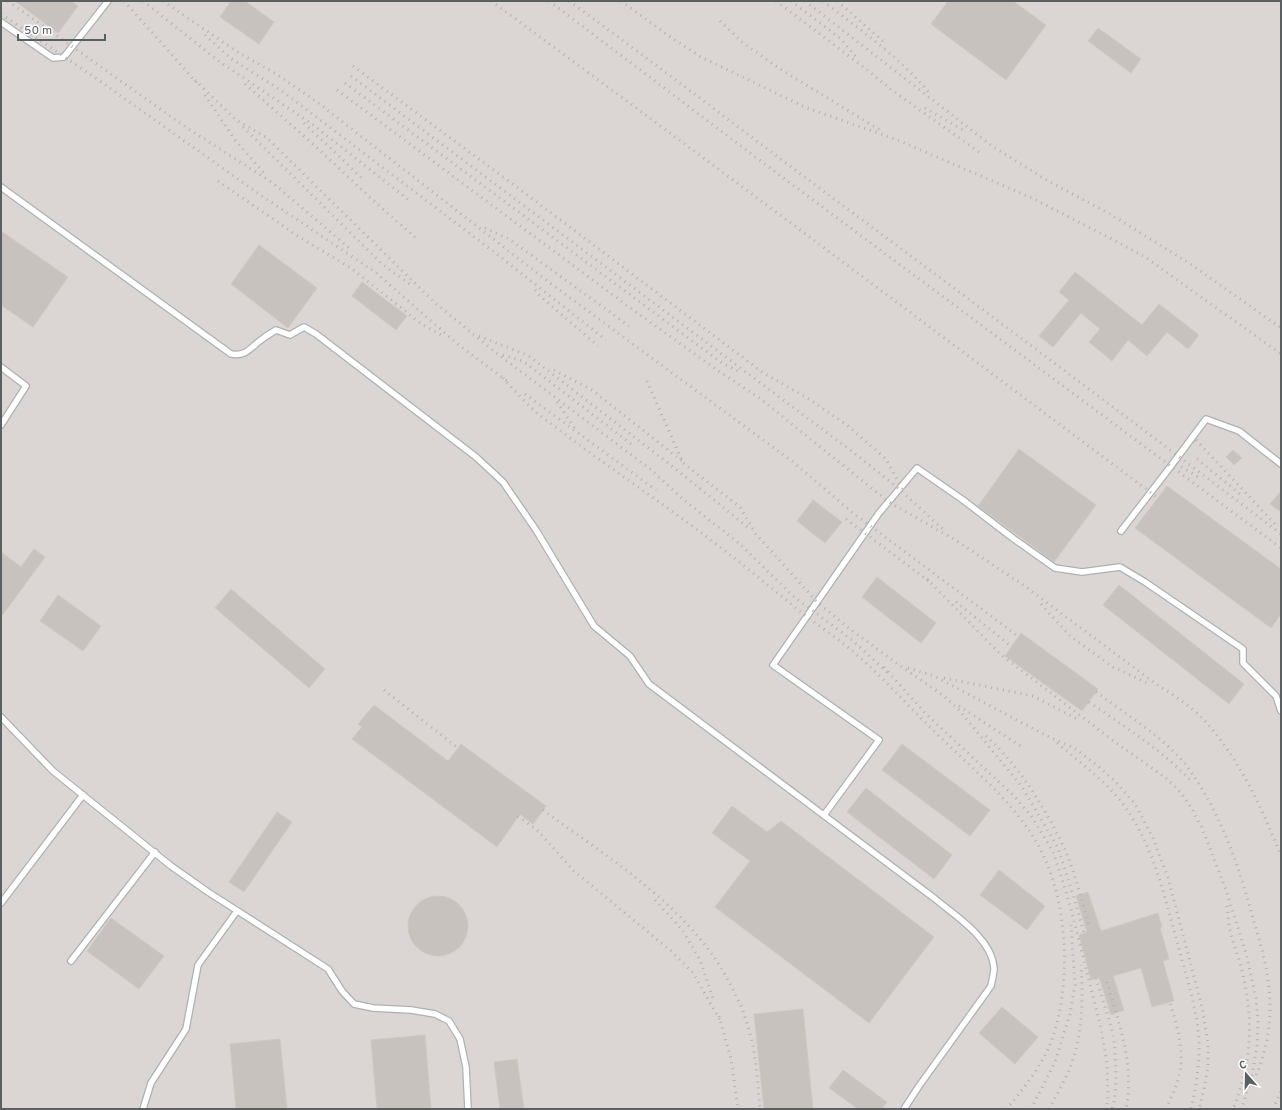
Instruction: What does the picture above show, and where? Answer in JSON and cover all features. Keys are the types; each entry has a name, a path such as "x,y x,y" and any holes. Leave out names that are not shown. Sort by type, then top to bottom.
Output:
{"lane":[{"path":"1,22 53,58 64,57 108,1"},
{"path":"1,187 231,354 239,355 250,350 276,330 290,335 304,327 316,334 476,457 503,482 536,530 594,626 630,656 649,684 934,898 978,934 991,955 994,968 991,986 904,1109"},
{"path":"1,367 26,386 1,425"},
{"path":"1120,531 1206,419 1238,431 1281,464"},
{"path":"824,815 879,740 773,665 879,513 917,468 1055,568 1082,572 1120,567 1145,582 1243,649 1244,663 1276,696 1281,711"},
{"path":"1,717 53,771 155,852 208,892 328,969 342,991 354,1004 373,1008 411,1010 435,1014 449,1021 460,1039 466,1067 468,1109"},
{"path":"1,903 83,795"},
{"path":"72,961 155,852"},
{"path":"143,1109 151,1082 186,1029 198,965 237,911"}],"shaded area":[{"path":"1,1 1281,1 1281,1109 1,1109"}],"building":[{"path":"15,1 71,1 78,6 58,33"},
{"path":"231,1 245,1 274,22 259,44 220,17"},
{"path":"948,1 1013,1 1046,25 1006,80 931,24"},
{"path":"1098,28 1141,59 1131,73 1088,41"},
{"path":"1,231 68,277 33,327 1,305"},
{"path":"259,245 317,288 288,328 231,284"},
{"path":"1075,272 1142,325 1159,304 1199,335 1188,349 1167,332 1147,356 1128,340 1112,361 1089,342 1100,329 1081,313 1053,347 1039,336 1069,300 1059,292"},
{"path":"362,282 407,316 396,330 352,296"},
{"path":"1019,449 1096,505 1054,562 978,506"},
{"path":"1233,450 1242,458 1234,465 1226,457"},
{"path":"1167,486 1281,569 1281,614 1271,628 1135,528"},
{"path":"1281,491 1281,512 1270,504"},
{"path":"813,500 842,522 825,543 797,521"},
{"path":"34,549 45,557 1,617 1,552 21,567"},
{"path":"877,577 936,623 921,643 862,597"},
{"path":"1119,585 1244,684 1229,704 1103,605"},
{"path":"231,589 325,669 309,688 215,608"},
{"path":"58,595 101,626 83,651 40,621"},
{"path":"1021,633 1098,689 1082,711 1005,656"},
{"path":"374,705 448,761 461,744 546,806 533,824 520,814 497,847 352,739 362,727 358,724"},
{"path":"902,744 990,810 970,836 882,770"},
{"path":"866,788 952,855 934,879 847,812"},
{"path":"732,806 767,832 781,821 934,937 869,1023 715,907 750,861 712,833"},
{"path":"277,812 292,822 244,892 229,882"},
{"path":"999,870 1045,906 1027,930 980,895"},
{"path":"1088,892 1101,931 1158,913 1162,927 1160,928 1169,959 1163,961 1174,1001 1152,1007 1141,968 1113,976 1124,1010 1111,1015 1099,977 1091,980 1079,935 1087,932 1076,896"},
{"path":"438,896 454,901 459,905 463,910 468,926 463,942 459,947 454,951 438,956 422,951 417,947 413,942 408,926 413,910 417,905 422,901"},
{"path":"111,918 164,956 139,989 87,951"},
{"path":"1002,1007 1038,1037 1015,1064 979,1033"},
{"path":"803,1009 813,1109 764,1109 754,1014"},
{"path":"425,1035 431,1109 377,1109 371,1040"},
{"path":"280,1039 287,1109 236,1109 230,1044"},
{"path":"517,1059 524,1109 500,1109 494,1062"},
{"path":"843,1070 887,1102 882,1109 858,1109 829,1088"}],"railway":[{"path":"8,1 187,128 273,183 349,248"},
{"path":"124,1 197,83"},
{"path":"143,1 220,62 312,124 410,201"},
{"path":"163,1 239,53 278,75 317,102 546,280 793,462 853,513 1019,637"},
{"path":"491,1 1158,498"},
{"path":"549,1 778,174 1281,548"},
{"path":"569,1 1056,364 1281,534"},
{"path":"621,1 701,57 807,108 895,139 1032,198 1106,236 1145,257 1281,354"},
{"path":"776,1 893,91 979,152"},
{"path":"791,1 841,39 856,57"},
{"path":"805,1 992,146 1048,181 1110,214 1192,265 1281,328"},
{"path":"823,1 893,56 930,94"},
{"path":"837,1 883,41"},
{"path":"1,14 97,79 259,194 375,272 460,346 507,381"},
{"path":"720,21 742,42 780,69 880,130"},
{"path":"205,35 230,58 282,91 498,255 606,340"},
{"path":"353,66 762,372 809,399 847,425 886,459 902,489"},
{"path":"351,76 862,459 899,489 945,531"},
{"path":"195,80 236,120 266,137 433,301 495,352 650,469 684,500 741,545 793,596 852,640 887,672"},
{"path":"345,83 722,363 740,372"},
{"path":"245,84 416,238"},
{"path":"337,90 629,307 717,370 758,397 889,502 957,541 1026,587 1194,711 1218,736 1239,768 1258,802 1281,856"},
{"path":"205,95 235,140 265,174"},
{"path":"925,108 965,131"},
{"path":"304,123 365,181"},
{"path":"243,127 382,264 411,285"},
{"path":"218,181 299,237 351,268 420,323 443,336"},
{"path":"485,228 509,239 629,326"},
{"path":"535,290 598,346"},
{"path":"479,336 529,356 677,470 750,529"},
{"path":"503,355 523,361 631,444"},
{"path":"554,370 592,390 682,461"},
{"path":"503,378 542,417 699,531 850,649 987,781 1022,820 1044,858 1054,883 1064,939 1064,968 1062,996 1057,1023 1049,1047 1030,1080 1006,1109"},
{"path":"647,381 683,463 740,507 756,534 817,602 850,629 944,696 960,711 1022,787 1058,848 1084,933"},
{"path":"525,394 656,490"},
{"path":"557,402 576,430"},
{"path":"1196,440 1275,524"},
{"path":"1197,459 1240,494"},
{"path":"1176,464 1200,478"},
{"path":"846,519 930,582"},
{"path":"927,579 1000,654 1115,742 1166,778 1182,794 1192,809 1202,828 1226,890 1246,953 1256,998 1258,1022 1257,1047 1252,1075 1242,1108"},
{"path":"956,602 1012,647"},
{"path":"1041,604 1070,636 1113,667 1149,684"},
{"path":"884,667 925,713 1013,795 1032,817 1054,854 1070,905 1101,1028 1107,1064 1108,1100 1106,1109"},
{"path":"908,668 934,676 1047,736 1074,748 1098,766 1118,784 1135,804 1153,838 1168,878 1202,1007 1208,1044 1208,1067 1199,1109"},
{"path":"944,678 1033,696 1079,720"},
{"path":"384,690 458,748"},
{"path":"1096,692 1155,735 1177,755 1187,766 1199,784 1224,831 1242,881 1259,938 1270,995 1268,1034 1262,1061 1255,1078"},
{"path":"1089,702 1156,749 1192,782"},
{"path":"959,706 1022,747"},
{"path":"986,736 996,745 1022,776 1037,798 1063,844 1070,861 1090,928"},
{"path":"1057,743 1098,777 1116,796 1132,817 1148,847 1154,863 1188,980 1198,1028 1198,1066 1191,1109"},
{"path":"543,810 625,869 677,913 699,938 719,965 741,1006 750,1034 756,1061 760,1109"},
{"path":"518,816 537,830 574,871 671,951 693,973 720,1020"},
{"path":"655,900 683,931 700,960 714,1001"},
{"path":"1227,906 1230,930 1241,965 1246,989 1249,1024 1249,1041 1244,1074 1233,1109"},
{"path":"1031,1109 1055,1062 1070,1014 1075,985 1071,925"},
{"path":"1049,1109 1070,1068 1076,1051 1082,1002 1081,965"},
{"path":"1096,978 1114,1042 1116,1083 1112,1109"},
{"path":"1107,982 1121,1029 1127,1061 1129,1076 1126,1109"},
{"path":"1166,1109 1178,1080 1181,1060 1180,1041 1170,1002"},
{"path":"719,1016 731,1059 738,1109"},
{"path":"1273,1109 1281,1091"}]}
